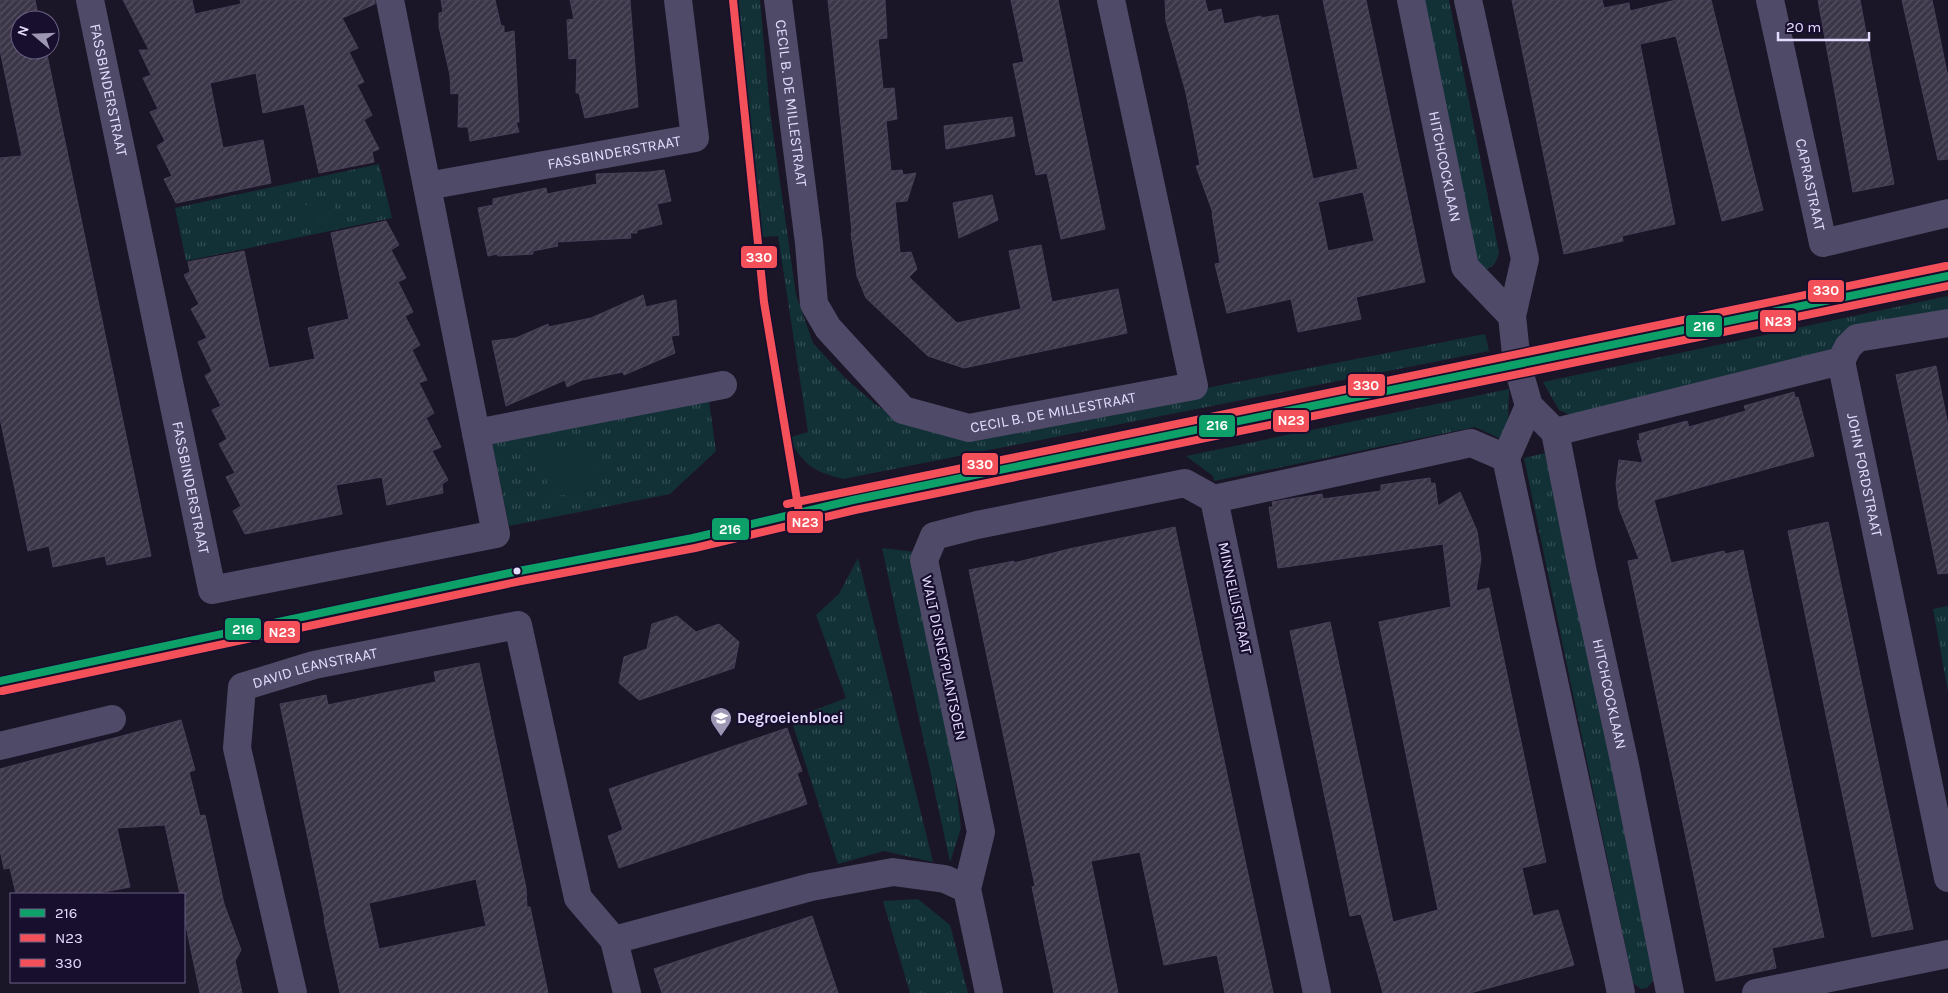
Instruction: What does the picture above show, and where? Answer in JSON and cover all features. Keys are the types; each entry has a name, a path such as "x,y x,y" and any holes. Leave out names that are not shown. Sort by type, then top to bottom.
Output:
{"street":[{"name":"FASSBINDERSTRAAT","path":"90,0 212,590 496,534 390,0"},
{"name":"FASSBINDERSTRAAT","path":"427,186 695,138 678,0"},
{"name":"CECIL B. DE MILLESTRAAT","path":"778,0 809,244 814,304 828,328 903,410 969,428 1194,386 1111,0"},
{"name":"HITCHCOCKLAAN","path":"1411,0 1465,267 1512,316"},
{"path":"1468,0 1525,259 1512,316 1517,364 1528,406 1555,432 1842,361 1848,347 1857,338 1948,323"},
{"name":"CAPRASTRAAT","path":"1770,0 1823,243 1948,213"},
{"name":"JOHN FORDSTRAAT","path":"1842,361 1948,878"},
{"path":"476,433 723,385"},
{"path":"1528,406 1506,458 1621,993"},
{"name":"HITCHCOCKLAAN","path":"1555,432 1670,993"},
{"path":"1214,499 1471,442 1506,458"},
{"name":"WALT DISNEYPLANTSOEN","path":"989,993 967,888 981,832 924,560 934,536 977,525 1185,483 1214,499"},
{"name":"MINNELLISTRAAT","path":"1214,499 1317,993"},
{"name":"DAVID LEANSTRAAT","path":"293,993 237,748 242,687 314,666 518,625 578,898 614,940"},
{"path":"0,746 112,719"},
{"path":"627,993 614,940 811,887 893,872 945,879 967,888"},
{"path":"1756,993 1948,954"}],"green space":[{"path":"737,0 760,0 770,112 796,295 813,343 845,378 875,404 901,420 954,437 1485,334 1489,351 843,479 816,470 799,455 788,438 808,432 778,236 761,237"},
{"path":"1423,0 1449,0 1499,253 1495,264 1485,269 1475,262"},
{"path":"379,164 392,218 186,261 175,208"},
{"path":"316,196 335,196 333,222 296,219 298,204 314,206"},
{"path":"1948,296 1948,314 1791,361 1570,415 1559,410 1543,382"},
{"path":"1509,389 1508,421 1501,439 1475,427 1214,481 1213,476 1186,456"},
{"path":"709,401 716,451 670,494 509,526 492,442"},
{"path":"590,447 601,489 550,497 541,453"},
{"path":"1545,453 1656,973 1647,988 1641,989 1633,983 1524,458"},
{"path":"882,548 915,552 954,769 961,828 950,862"},
{"path":"858,558 933,862 884,851 838,864 791,719 846,698 816,615 839,594"},
{"path":"1948,606 1948,692 1933,609"},
{"path":"918,899 950,925 968,993 910,993 883,901"}],"building":[{"path":"0,0 35,0 37,10 10,10 10,60 48,60 151,556 107,565 105,556 53,567 49,546 28,551 0,418 0,158 22,156 0,50"},
{"path":"123,0 192,0 195,14 241,4 240,0 375,0 375,4 342,18 358,48 349,52 364,82 357,85 372,115 364,120 379,149 372,152 374,162 319,173 304,104 263,113 256,73 210,83 223,148 263,140 271,183 176,203 164,179 172,176 157,146 165,141 150,112 158,109 143,78 151,75 139,50 149,50"},
{"path":"441,0 495,0 501,26 504,26 504,33 514,31 519,122 516,122 519,132 470,141 468,127 458,127 459,93 451,94 450,75 439,27 439,13 443,12"},
{"path":"570,0 630,0 638,107 585,118 579,93 576,93 577,58 569,59 567,20 574,19"},
{"path":"828,0 885,0 887,38 878,39 883,89 894,88 897,119 886,121 891,171 902,170 903,175 916,173 907,201 895,202 900,253 911,252 917,269 909,277 957,323 1021,309 1009,251 1041,245 1052,302 1118,289 1127,333 964,368 928,356 866,298 857,276 851,233"},
{"path":"1011,0 1058,0 1105,229 1061,239 1047,173 1036,175 1013,64 1024,62"},
{"path":"1165,0 1205,0 1208,12 1221,9 1224,24 1261,16 1261,18 1278,15 1313,179 1358,169 1323,0 1366,0 1425,282 1356,297 1361,319 1298,332 1291,299 1227,313 1215,264 1220,263 1213,213 1196,166 1200,165 1186,93 1166,21","holes":["1363,192 1374,241 1328,251 1318,202"]},
{"path":"1512,0 1602,0 1604,8 1629,3 1630,11 1676,0 1711,0 1763,210 1722,221 1676,36 1640,44 1675,224 1622,236 1623,241 1564,254"},
{"path":"1818,0 1860,0 1894,184 1853,192"},
{"path":"1902,0 1932,0 1948,77 1948,159 1938,160"},
{"path":"1012,117 1015,136 946,149 944,126"},
{"path":"664,170 671,201 657,204 662,224 637,230 637,233 630,233 631,238 557,242 558,246 533,251 533,254 498,256 497,254 488,256 478,208 493,205 493,199 546,188 547,194 597,184 596,174"},
{"path":"992,195 998,220 959,238 953,203"},
{"path":"386,221 399,245 391,250 406,278 398,282 413,312 405,316 420,345 412,350 427,380 419,383 434,413 426,418 441,447 432,451 448,480 442,484 443,493 387,505 382,477 336,485 342,514 245,534 233,511 241,506 226,477 235,473 219,444 227,439 212,410 221,406 205,376 212,371 198,342 207,338 191,309 199,304 184,275 190,272 188,262 244,251 269,368 315,359 308,328 349,319 331,233"},
{"path":"643,295 646,307 676,300 679,335 671,336 675,353 624,375 623,372 582,380 567,387 565,380 506,406 492,341 516,338 548,324 549,327 591,318"},
{"path":"1936,366 1948,425 1948,573 1938,574 1896,375"},
{"path":"1794,392 1795,398 1798,397 1814,456 1654,500 1671,563 1724,551 1725,554 1743,550 1824,937 1772,948 1776,968 1716,981 1628,561 1639,559 1619,508 1616,484 1619,460 1643,463 1637,441 1640,440 1639,434 1687,421 1689,427 1746,411 1744,406"},
{"path":"1430,478 1431,484 1435,483 1438,506 1460,492 1477,531 1481,559 1476,591 1489,588 1546,862 1522,868 1533,916 1558,910 1574,965 1470,993 1383,993 1361,914 1350,916 1290,631 1330,622 1393,922 1438,910 1379,622 1451,607 1443,544 1278,568 1269,507 1273,507 1272,502 1322,494 1323,499 1381,491 1381,485"},
{"path":"1828,522 1913,929 1872,937 1788,531"},
{"path":"1175,527 1273,993 1225,993 1217,955 1164,965 1140,852 1091,861 1118,993 1054,993 1032,887 1035,886 969,570 1014,561 1014,563 1069,549"},
{"path":"677,616 696,632 719,624 739,642 734,668 639,700 619,683 624,657 647,649 652,624"},
{"path":"479,663 526,888 527,907 530,907 548,993 340,993 280,704 326,695 328,705 436,682 434,672","holes":["476,879 486,926 379,949 369,903"]},
{"path":"181,720 195,770 189,772 200,816 205,815 224,904 241,950 235,961 242,993 200,993 185,921 185,893 180,893 165,825 117,828 130,887 98,893 16,893 10,868 4,869 0,850 0,769"},
{"path":"787,728 802,771 797,773 807,804 619,868 608,836 623,830 609,789"},
{"path":"812,916 838,993 662,993 654,969"}],"transit line":[{"name":"330","path":"733,0 764,302 799,512"},
{"name":"330","path":"787,504 1946,266"},
{"name":"216","path":"0,681 519,571 693,538 853,500 1948,276"},
{"name":"N23","path":"2,691 521,581 695,548 855,510 1948,286"}],"place":[{"name":"Degroeienbloei","path":"721,737"}]}
